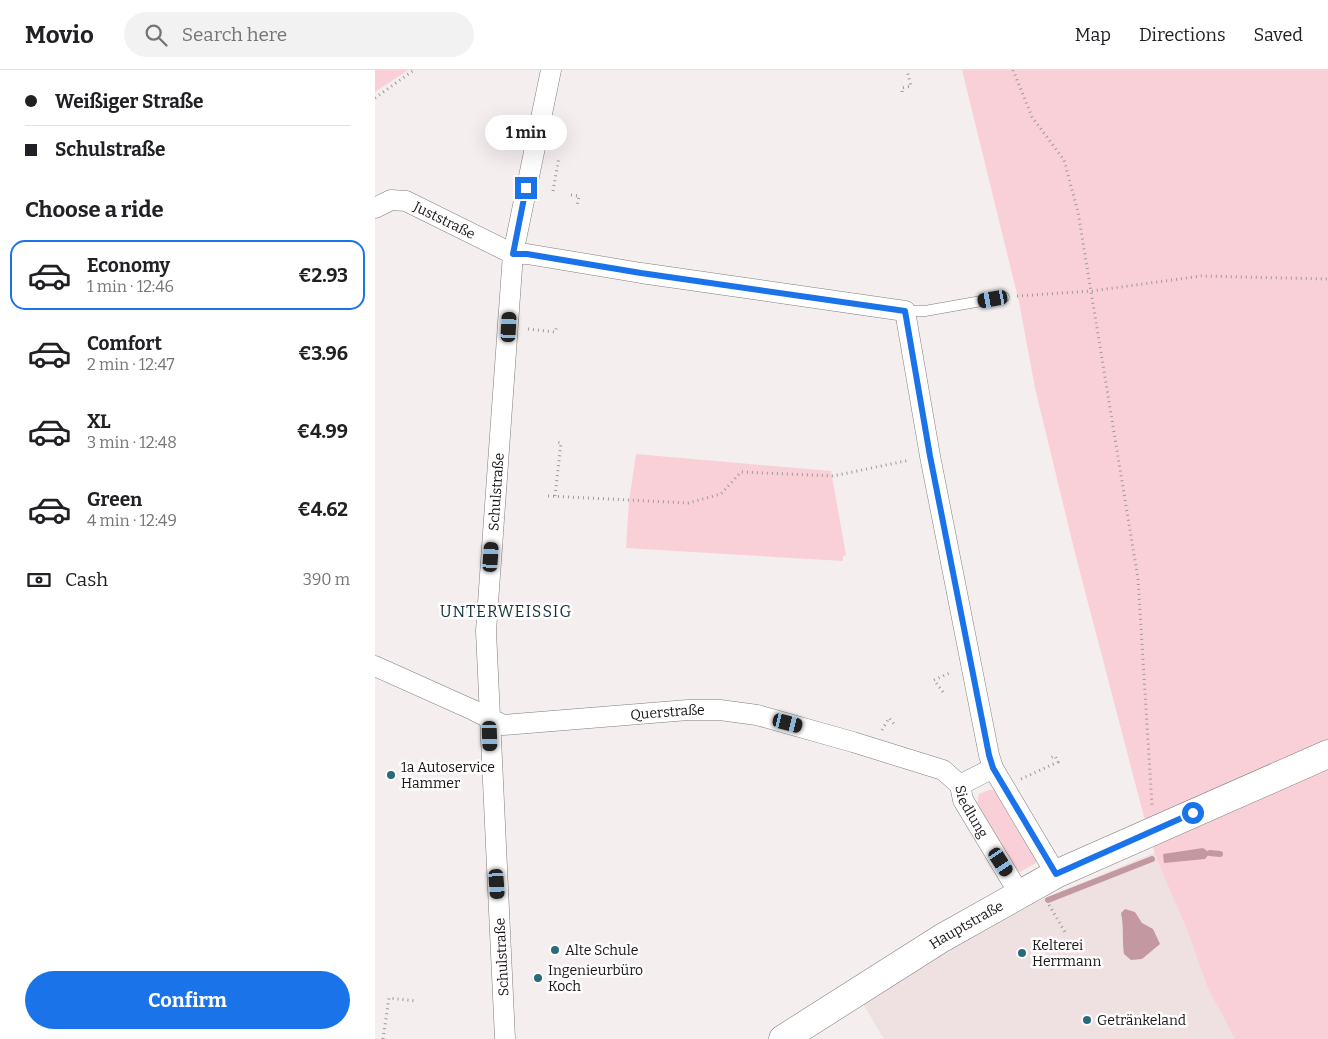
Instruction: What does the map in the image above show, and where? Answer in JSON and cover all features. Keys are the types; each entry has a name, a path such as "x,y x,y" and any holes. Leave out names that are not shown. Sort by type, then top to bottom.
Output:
{"street":[{"name":"Schulstraße","path":"505,1039 486,631 513,254 551,70"},
{"name":"Juststraße","path":"375,208 391,200 406,201 513,254"},
{"path":"513,254 527,254 641,273 905,311 930,456 993,768 1056,874"},
{"name":"Querstraße","path":"375,666 503,726 688,710 719,710 749,714 803,727 943,770 960,785"},
{"name":"Hauptstraße","path":"783,1039 870,982 1019,894 1156,818 1328,754"},
{"name":"Siedlung","path":"993,768 960,785 963,800 1019,894"}],"lane":[{"path":"905,311 925,311 1004,297"}],"path":[{"path":"375,98 414,70"},
{"path":"902,92 902,88 911,86 907,70"},
{"path":"1013,70 1033,117 1064,160 1078,212 1093,291 1138,579 1156,818"},
{"path":"553,191 559,157"},
{"path":"571,194 579,196 577,206"},
{"path":"1004,297 1093,291 1201,276 1328,279"},
{"path":"509,327 555,332 557,326"},
{"path":"555,496 561,443 557,442"},
{"path":"548,496 688,503 721,494 741,472 833,476 930,456"},
{"path":"943,692 933,680 957,670"},
{"path":"879,735 889,718 893,724"},
{"path":"1015,782 1058,762 1055,756 1049,758"},
{"path":"1048,903 1065,932"},
{"path":"532,979 538,978"},
{"path":"383,1039 389,998 416,1001"}],"shaded area":[{"path":"375,70 408,70 375,92"},
{"path":"962,70 1328,70 1328,1039 1235,1039 1207,986 1190,937 1157,860 1075,553 1035,388 1019,302"},
{"path":"636,454 831,471 846,555 843,556 843,561 626,548 629,501"},
{"path":"995,790 1037,857 1036,863 1020,872 1015,870 977,804 979,794"},
{"path":"1203,848 1210,853 1205,859 1164,863 1163,854"},
{"path":"1156,852 1157,860 1190,937 1294,1039 884,1039 863,1004 920,967 1017,910"},
{"path":"1125,909 1135,912 1142,923 1153,929 1160,944 1142,959 1131,960 1124,954 1121,913"}],"waterway":[{"path":"1210,853 1220,854"},
{"path":"1048,900 1152,859"}],"place":[{"name":"1a Autoservice Hammer","path":"391,775"},
{"name":"Alte Schule","path":"555,950"},
{"name":"Kelterei Herrmann","path":"1022,953"},
{"name":"Ingenieurbüro Koch","path":"538,978"},
{"name":"Getränkeland","path":"1087,1020"}],"district":[{"name":"UNTERWEISSIG","path":"506,611"}],"route":[{"path":"526,188 513,254 527,254 641,273 757,288 905,311 930,456 993,768 1045,852 1056,874 1193,813"}]}
